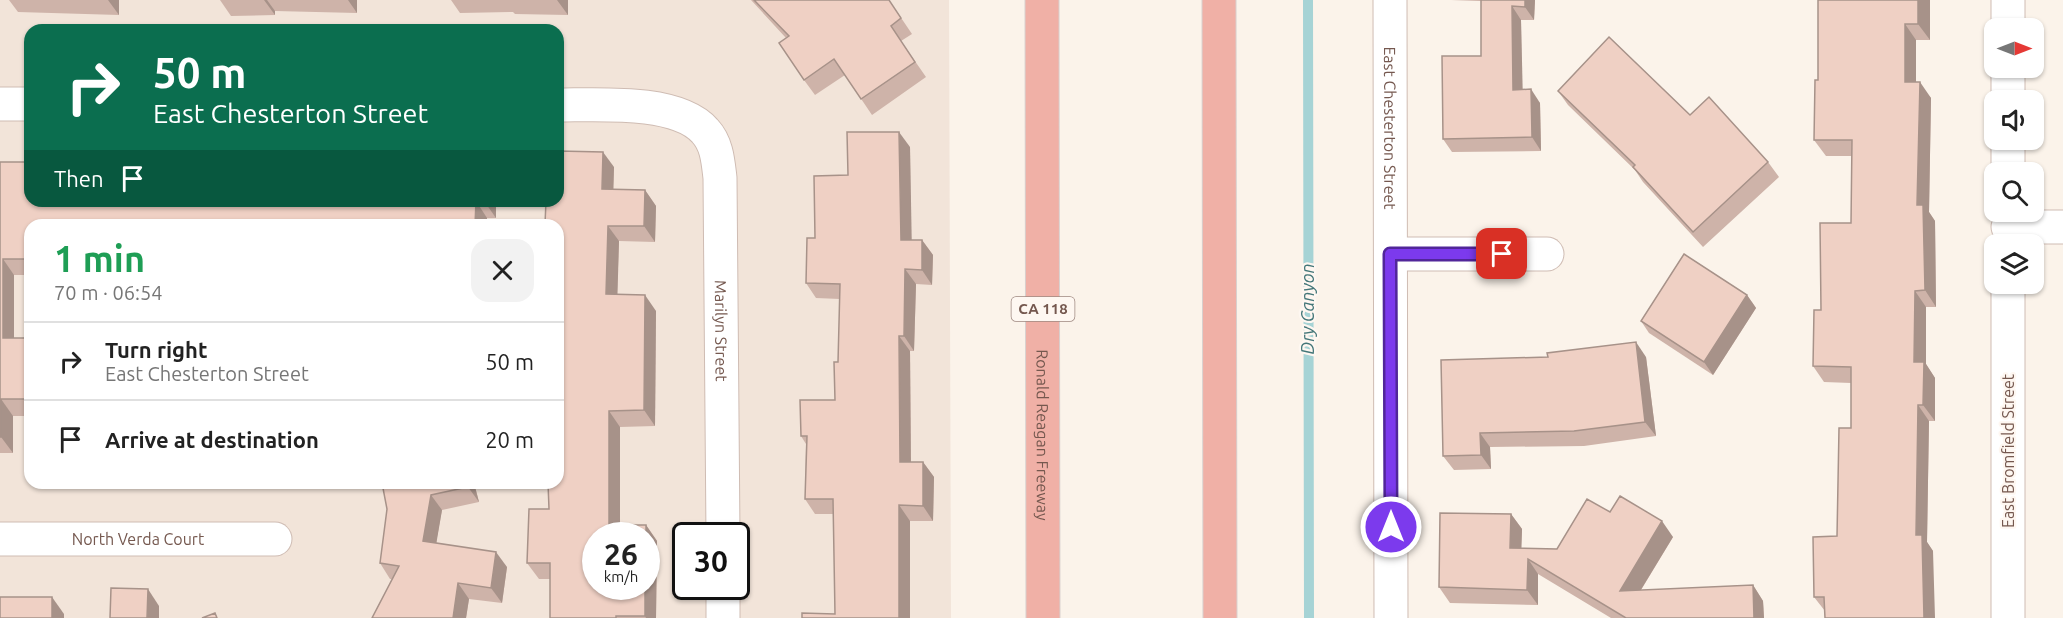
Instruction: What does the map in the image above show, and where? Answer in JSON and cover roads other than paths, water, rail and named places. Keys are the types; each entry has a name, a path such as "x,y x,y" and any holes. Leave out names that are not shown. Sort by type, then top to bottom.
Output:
{"highway":[{"name":"Ronald Reagan Freeway","path":"1042,0 1043,618"},
{"path":"1220,0 1220,618"}],"street":[{"name":"East Chesterton Street","path":"1390,0 1391,618"},
{"path":"2008,0 2008,18"},
{"path":"0,104 24,104"},
{"name":"Marilyn Street","path":"564,105 634,105 671,111 704,130 717,152 720,178 723,522"},
{"path":"2008,228 2063,227"},
{"path":"1390,254 1547,254"},
{"name":"East Bromfield Street","path":"2008,294 2008,618"},
{"name":"North Verda Court","path":"0,539 275,539"},
{"path":"723,600 723,618"}],"waterway":[{"name":"Dry Canyon","path":"1308,0 1309,618"}]}
